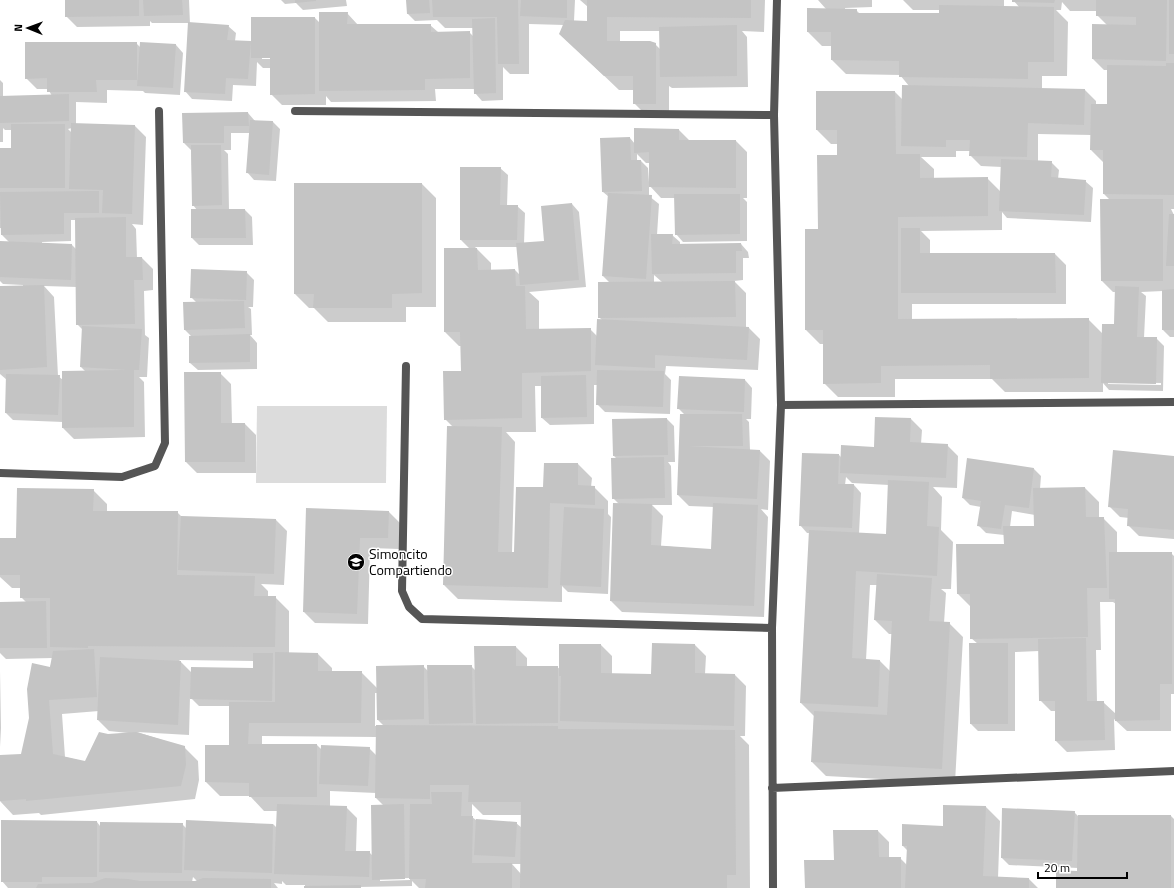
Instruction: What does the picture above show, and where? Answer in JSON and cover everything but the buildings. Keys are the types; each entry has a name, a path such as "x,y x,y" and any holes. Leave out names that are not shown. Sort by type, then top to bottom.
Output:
{"street":[{"path":"773,888 772,628 781,406 774,115 777,0"},
{"path":"0,473 122,477 155,466 165,442 159,111"},
{"path":"295,111 774,115"},
{"path":"406,366 402,591 409,607 422,619 772,628"},
{"path":"781,406 1174,402"},
{"path":"772,788 1174,771"}],"shaded area":[{"path":"257,406 387,406 386,483 256,483"}],"place":[{"name":"Simoncito Compartiendo","path":"356,562"}]}
